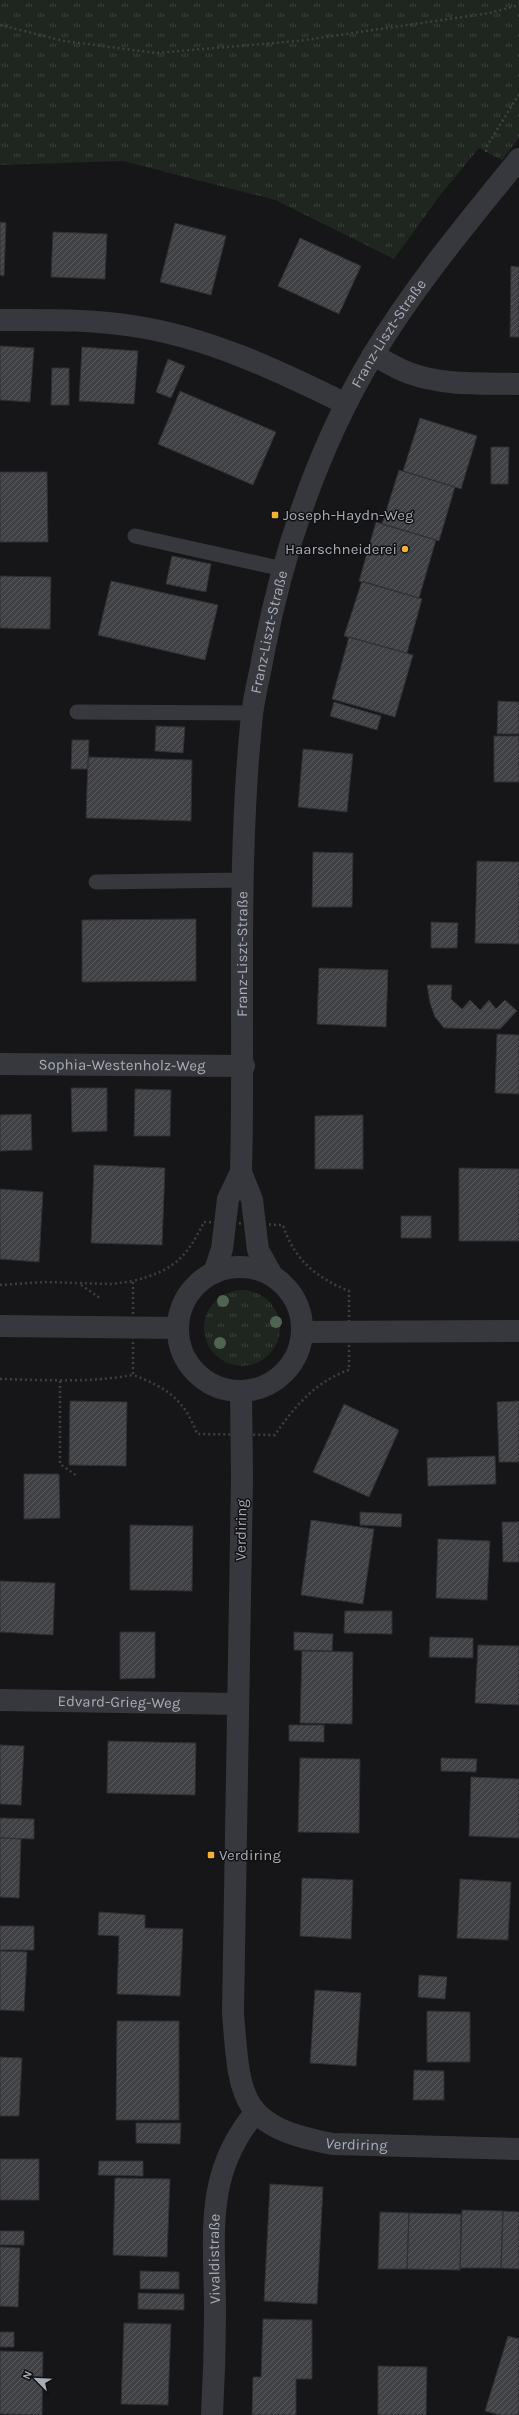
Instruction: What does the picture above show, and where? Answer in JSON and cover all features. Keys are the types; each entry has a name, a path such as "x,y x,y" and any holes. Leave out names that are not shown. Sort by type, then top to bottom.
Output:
{"street":[{"name":"Franz-Liszt-Straße","path":"272,1275 258,1250 252,1200 241,1172 244,1066 244,880 246,806 253,713 273,604 283,569 326,448 346,404 373,355 443,254 519,159"},
{"path":"0,320 74,320 134,326 193,339 281,372 346,404"},
{"path":"373,355 409,373 432,380 458,383 519,384"},
{"name":"Sophia-Westenholz-Weg","path":"0,1064 244,1066"},
{"name":"Franz-Liszt-Straße","path":"214,1273 222,1249 228,1199 241,1172"},
{"path":"240,1267 258,1270 272,1275 284,1285 295,1300 301,1315 303,1332 300,1349 295,1359 280,1377 268,1385 241,1392 227,1390 211,1384 197,1373 185,1358 180,1342 178,1328 181,1310 187,1297 194,1288 214,1273 228,1268 240,1267"},
{"path":"0,1326 178,1328"},
{"path":"303,1332 519,1331"},
{"name":"Verdiring","path":"241,1392 233,2013 237,2063 243,2092 255,2113 278,2129 306,2138 333,2144 519,2149"},
{"name":"Edvard-Grieg-Weg","path":"0,1700 238,1704"},
{"name":"Vivaldistraße","path":"212,2415 215,2312 214,2213 219,2182 229,2152 239,2132 255,2113"}],"lane":[{"path":"135,536 283,569"},
{"path":"76,712 253,713"},
{"path":"96,882 244,880"}],"path":[{"path":"0,25 64,41 156,53 298,41 490,12 519,5"},
{"path":"0,1285 45,1282 112,1284 157,1275 180,1260 195,1240 204,1222 283,1225 288,1242 305,1264 326,1282 349,1291 349,1370 334,1375 310,1393 291,1411 275,1435 197,1434 192,1419 177,1399 154,1383 133,1375 113,1379 60,1381 0,1379"},
{"path":"133,1281 133,1375"},
{"path":"60,1381 60,1464 77,1476"}],"green space":[{"path":"0,0 519,0 519,138 502,160 479,148 441,194 394,259 275,200 123,161 0,165"},
{"path":"235,1290 249,1290 263,1296 274,1307 280,1321 280,1335 277,1343 269,1355 263,1360 249,1366 235,1366 221,1360 210,1349 204,1335 204,1321 210,1307 221,1296"}],"building":[{"path":"0,222 6,223 4,276 0,275"},
{"path":"175,223 226,236 211,295 160,282"},
{"path":"53,232 107,234 105,279 51,277"},
{"path":"300,238 361,266 339,314 278,286"},
{"path":"511,266 519,267 519,337 510,337"},
{"path":"0,346 34,348 30,402 0,400"},
{"path":"82,347 138,351 134,404 79,401"},
{"path":"168,359 185,366 171,398 156,392"},
{"path":"52,368 69,368 69,405 51,405"},
{"path":"180,391 276,432 253,485 158,444"},
{"path":"420,418 477,436 461,489 403,471"},
{"path":"491,447 509,447 508,484 491,484"},
{"path":"399,470 455,487 439,541 382,524"},
{"path":"0,472 47,472 48,542 0,542"},
{"path":"376,522 436,540 419,598 359,581"},
{"path":"172,556 211,564 206,592 166,584"},
{"path":"0,576 51,577 50,629 0,628"},
{"path":"111,581 218,605 205,660 98,635"},
{"path":"362,581 422,599 407,653 344,636"},
{"path":"349,637 413,655 395,717 332,699"},
{"path":"498,701 519,702 519,734 497,734"},
{"path":"334,702 381,716 377,730 330,716"},
{"path":"156,726 185,727 183,753 155,751"},
{"path":"494,736 519,736 519,782 494,782"},
{"path":"72,740 89,740 88,769 71,769"},
{"path":"303,749 353,754 347,812 298,807"},
{"path":"88,757 192,760 191,821 86,818"},
{"path":"313,852 353,853 352,907 312,907"},
{"path":"477,861 519,862 519,944 475,943"},
{"path":"196,919 196,981 82,982 82,920"},
{"path":"431,922 458,923 457,948 431,948"},
{"path":"319,968 388,970 386,1027 317,1024"},
{"path":"427,985 452,985 451,999 462,1009 470,1000 480,1010 489,1000 496,1009 505,1000 517,1011 500,1029 444,1028 435,1017 430,1003"},
{"path":"497,1034 519,1035 519,1094 495,1093"},
{"path":"71,1088 107,1088 107,1131 72,1132"},
{"path":"135,1089 171,1090 170,1136 134,1136"},
{"path":"31,1114 32,1150 0,1151 0,1115"},
{"path":"363,1115 363,1169 315,1169 315,1116"},
{"path":"94,1165 165,1168 162,1245 91,1243"},
{"path":"459,1168 519,1169 519,1241 459,1241"},
{"path":"0,1189 43,1192 39,1262 0,1259"},
{"path":"401,1216 431,1216 431,1238 401,1238"},
{"path":"70,1401 127,1402 126,1466 69,1465"},
{"path":"519,1401 519,1462 499,1462 497,1402"},
{"path":"344,1404 399,1430 369,1497 313,1472"},
{"path":"495,1456 496,1484 428,1486 427,1458"},
{"path":"24,1474 59,1474 60,1518 24,1519"},
{"path":"360,1512 402,1514 401,1527 360,1525"},
{"path":"311,1520 374,1529 363,1604 301,1595"},
{"path":"502,1522 519,1522 519,1562 503,1562"},
{"path":"130,1525 193,1526 192,1591 130,1590"},
{"path":"438,1539 490,1541 487,1600 436,1598"},
{"path":"0,1581 55,1583 53,1635 0,1632"},
{"path":"345,1611 392,1611 392,1634 344,1633"},
{"path":"120,1632 155,1632 155,1678 120,1679"},
{"path":"294,1632 333,1634 332,1651 294,1650"},
{"path":"430,1637 473,1638 473,1658 429,1657"},
{"path":"478,1645 519,1646 519,1705 475,1703"},
{"path":"302,1651 353,1652 352,1724 300,1723"},
{"path":"289,1725 324,1725 324,1742 289,1741"},
{"path":"108,1741 196,1743 195,1795 107,1793"},
{"path":"0,1745 24,1746 21,1805 0,1804"},
{"path":"300,1758 360,1759 359,1833 298,1832"},
{"path":"441,1758 477,1759 476,1772 441,1771"},
{"path":"471,1777 519,1779 519,1838 469,1836"},
{"path":"0,1818 34,1819 34,1839 0,1838"},
{"path":"0,1838 21,1839 19,1898 0,1897"},
{"path":"302,1878 353,1880 351,1939 300,1936"},
{"path":"460,1879 511,1882 508,1940 457,1938"},
{"path":"99,1912 145,1915 145,1928 183,1929 180,1996 117,1994 119,1936 98,1935"},
{"path":"0,1926 34,1926 34,1950 0,1950"},
{"path":"0,1951 27,1952 24,2011 0,2010"},
{"path":"419,1975 447,1977 445,1999 418,1997"},
{"path":"315,1990 361,1993 356,2066 310,2063"},
{"path":"427,2011 470,2012 470,2062 427,2062"},
{"path":"117,2021 179,2021 179,2120 116,2120"},
{"path":"0,2057 22,2058 19,2116 0,2116"},
{"path":"414,2070 444,2071 444,2100 413,2100"},
{"path":"136,2123 181,2123 180,2144 136,2143"},
{"path":"0,2159 39,2159 39,2200 0,2200"},
{"path":"99,2161 143,2161 143,2176 98,2175"},
{"path":"115,2178 170,2179 167,2257 113,2255"},
{"path":"270,2184 323,2187 317,2304 264,2301"},
{"path":"462,2210 503,2211 501,2268 460,2268"},
{"path":"503,2211 519,2212 519,2269 501,2268"},
{"path":"380,2212 409,2213 407,2269 378,2269"},
{"path":"409,2213 461,2214 460,2270 407,2269"},
{"path":"0,2231 24,2231 24,2245 0,2245"},
{"path":"0,2247 20,2248 18,2307 0,2306"},
{"path":"140,2271 179,2272 179,2289 140,2289"},
{"path":"138,2293 184,2294 184,2310 138,2309"},
{"path":"263,2319 312,2320 312,2379 296,2379 296,2415 252,2415 253,2377 261,2377"},
{"path":"124,2323 171,2324 168,2405 121,2404"},
{"path":"0,2332 14,2332 14,2347 0,2347"},
{"path":"508,2336 519,2339 519,2415 500,2415 485,2411"},
{"path":"0,2351 43,2352 42,2415 0,2414"},
{"path":"378,2366 427,2367 426,2415 378,2415"}],"place":[{"name":"Joseph-Haydn-Weg","path":"275,515"},
{"name":"Haarschneiderei","path":"405,549"},
{"name":"Verdiring","path":"211,1855"}]}
